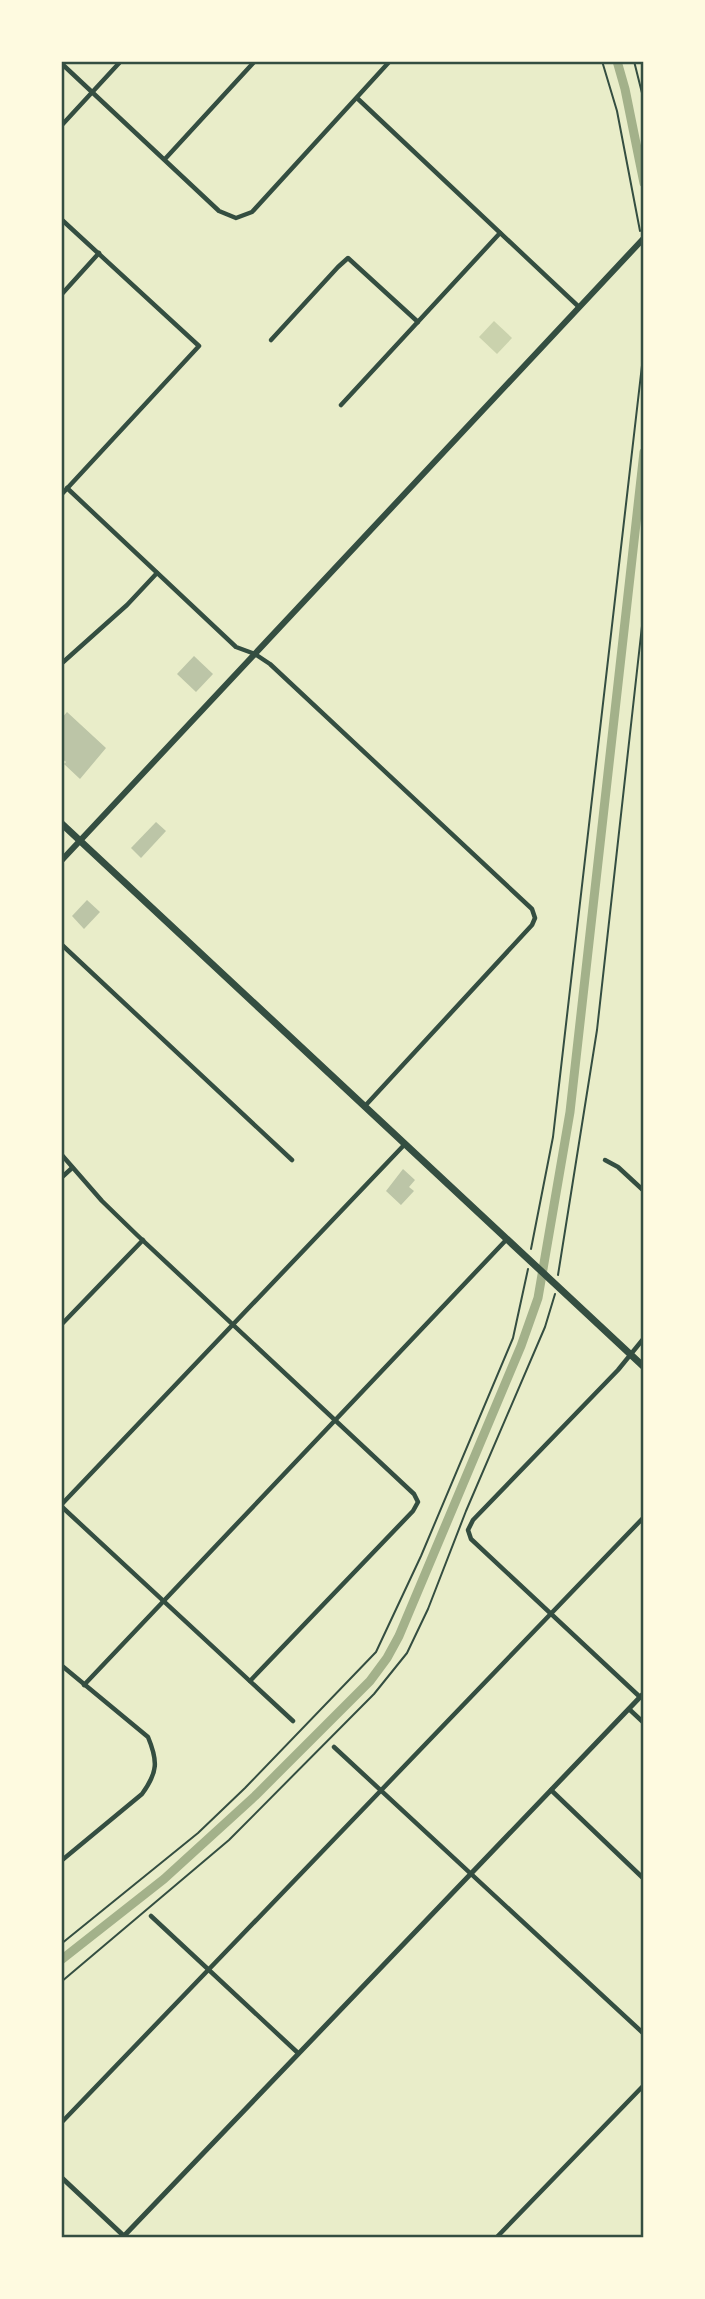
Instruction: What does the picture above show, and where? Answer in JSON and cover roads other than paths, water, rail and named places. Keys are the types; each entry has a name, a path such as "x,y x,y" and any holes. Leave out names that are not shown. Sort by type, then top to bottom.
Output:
{"main road":[{"path":"61,861 643,239"},
{"path":"61,823 644,1367"}],"street":[{"path":"61,125 121,61"},
{"path":"165,159 255,61"},
{"path":"61,63 219,211 236,218 252,212 390,61"},
{"path":"356,98 579,307"},
{"path":"61,219 199,346 61,495"},
{"path":"341,405 500,233"},
{"path":"61,295 99,253"},
{"path":"271,340 348,258 418,322"},
{"path":"67,488 236,647 255,654 271,665 531,909 535,918 532,925 364,1107"},
{"path":"61,664 127,605 157,573"},
{"path":"61,944 292,1160"},
{"path":"293,1721 61,1505 405,1144"},
{"path":"61,1154 102,1201 414,1494 418,1502 413,1511 250,1681"},
{"path":"605,1160 618,1167 644,1191"},
{"path":"61,1178 72,1168"},
{"path":"84,1685 508,1238"},
{"path":"61,1325 143,1240"},
{"path":"61,2176 124,2237 642,1695 551,1615 471,1539 468,1531 473,1520 631,1355 644,1338"},
{"path":"61,2123 644,1517"},
{"path":"61,1665 148,1737 156,1765 148,1787 61,1861"},
{"path":"629,1709 644,1723"},
{"path":"334,1747 644,2034"},
{"path":"551,1790 644,1879"},
{"path":"151,1916 298,2053"},
{"path":"496,2238 644,2085"}],"waterway":[{"path":"617,61 644,183"},
{"path":"61,1960 164,1879 255,1796 370,1681 399,1636 521,1346 538,1298 570,1112 644,452"}]}
